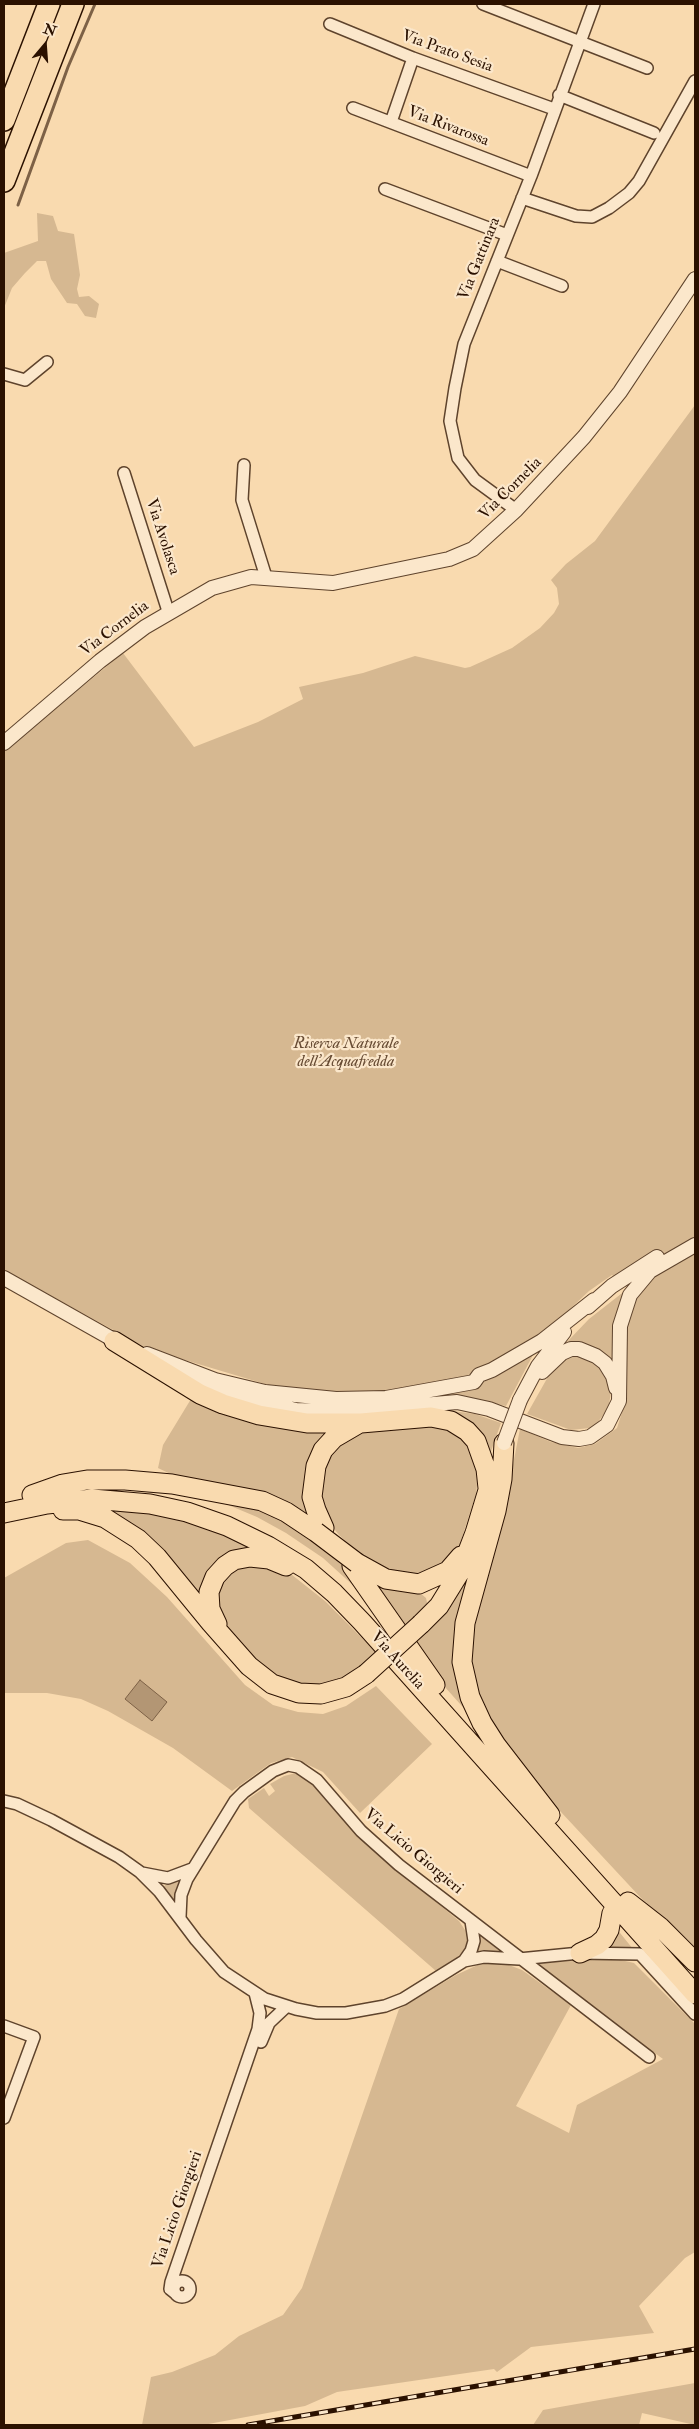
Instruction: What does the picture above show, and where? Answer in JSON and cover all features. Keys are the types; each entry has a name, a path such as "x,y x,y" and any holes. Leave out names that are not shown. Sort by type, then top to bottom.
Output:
{"highway":[{"path":"4,120 50,4"},
{"path":"4,181 73,4"},
{"path":"114,1341 186,1386 223,1404 283,1419 307,1422 361,1423 431,1417 458,1424 467,1430 476,1441 486,1469 488,1488"},
{"path":"320,1530 312,1497 316,1466 323,1450 334,1438 361,1423"},
{"path":"6,1508 79,1510 105,1518 127,1530 149,1549 260,1676 292,1692 313,1694 346,1687 366,1674 425,1621 454,1584 476,1533 488,1488 504,1443"},
{"path":"504,1443 502,1478 496,1511 464,1623 462,1662 467,1690 482,1723 496,1745 550,1815"},
{"path":"32,1495 63,1484 87,1480 125,1480 172,1484 262,1500 320,1530 355,1564 434,1685"},
{"name":"Via Aurelia","path":"6,1508 32,1495 92,1487 135,1490 194,1502 250,1523 302,1552 334,1577 434,1685 695,1976"},
{"name":"Via Aurelia","path":"6,1508 92,1499 126,1500 174,1509 213,1521 255,1539 306,1570 334,1593 695,1994"},
{"path":"355,1564 386,1579 406,1584 419,1584 448,1572 476,1533"},
{"path":"225,1638 210,1609 209,1592 217,1573 234,1560 250,1557 269,1559 294,1570 334,1593"},
{"path":"419,1584 430,1598 433,1607 425,1621"},
{"path":"506,1783 538,1828 612,1913 640,1954"},
{"path":"628,1902 666,1932 695,1962"},
{"path":"580,1953 597,1945 604,1939 609,1930 612,1913"}],"street":[{"path":"483,4 648,68"},
{"name":"Via Gattinara","path":"516,510 466,471 456,454 450,426 461,354 531,176 594,4"},
{"name":"Via Prato Sesia","path":"330,24 413,58 554,109"},
{"path":"391,122 413,58"},
{"path":"522,198 576,216 592,217 609,208 629,193 639,181 695,81"},
{"path":"559,96 654,133"},
{"name":"Via Rivarossa","path":"353,108 531,176"},
{"path":"385,189 507,236"},
{"path":"498,261 562,286"},
{"name":"Via Cornelia","path":"4,743 100,662 168,611 218,586 248,577 266,577 327,584 449,559 474,549 516,510 568,456 599,418 695,279"},
{"path":"4,374 25,380 47,362"},
{"path":"244,465 242,500 266,577"},
{"name":"Via Avolasca","path":"124,473 168,611"},
{"path":"114,1341 216,1380 264,1392 336,1399 386,1398 474,1382 479,1375 492,1370 542,1341 594,1300 656,1258 695,1244"},
{"path":"4,1278 114,1341 220,1391 250,1400 296,1410 343,1412 457,1402 489,1408 562,1437 579,1439 590,1437 604,1429 616,1408 620,1395 620,1326 630,1295 650,1271 695,1244"},
{"path":"504,1443 520,1400 534,1372 552,1346 594,1300"},
{"path":"520,1400 553,1360 567,1350 575,1348 596,1356 608,1367 616,1389 616,1408"},
{"name":"Via Licio Giorgieri","path":"180,1917 180,1895 192,1869 228,1811 244,1792 273,1771 284,1766 293,1766 305,1770 317,1780 354,1823 384,1852 519,1959 649,2057"},
{"path":"4,1801 18,1804 51,1820 119,1857 140,1872 180,1917 217,1966 255,1993 286,2007 327,2014 385,2006 415,1992 464,1961 484,1957 519,1959 580,1953 640,1954 695,2014"},
{"path":"140,1872 168,1878 192,1869"},
{"path":"464,1961 474,1941 471,1921"},
{"name":"Via Licio Giorgieri","path":"189,2239 179,2278 182,2282 174,2286 175,2293 170,2290 170,2285 189,2239 255,2048 260,2017 255,1993"},
{"name":"Via Licio Giorgieri","path":"255,2048 269,2022 286,2007"},
{"path":"4,2026 34,2037 4,2118"}],"green space":[{"path":"37,213 53,216 58,231 74,234 80,275 77,289 79,297 89,296 99,304 96,318 85,316 77,304 67,303 51,279 46,261 37,261 25,273 12,288 4,308 4,253 38,241"},
{"name":"Riserva Naturale dell'Acquafredda","path":"695,405 695,1956 547,1797 481,1712 468,1642 506,1500 520,1429 551,1442 578,1448 595,1444 617,1428 625,1403 627,1325 637,1297 612,1275 589,1291 550,1328 483,1372 434,1386 345,1394 275,1387 148,1349 4,1270 4,751 123,653 194,747 258,722 303,699 299,687 363,673 415,656 465,668 512,648 540,628 554,613 559,604 557,588 551,580 566,564 595,541"},
{"path":"626,1290 613,1364 565,1344 589,1319"},
{"path":"533,1355 506,1406 471,1398 439,1396 473,1390 485,1381"},
{"path":"568,1356 580,1356 597,1364 610,1386 611,1393 608,1409 597,1423 590,1428 571,1430 527,1414 549,1375"},
{"path":"191,1399 335,1430 308,1466 303,1498 311,1523 183,1480 158,1468 163,1445"},
{"path":"453,1411 475,1414 501,1423 489,1457 441,1413"},
{"path":"424,1424 452,1429 470,1448 478,1477 476,1494 460,1544 451,1557 427,1572 414,1575 392,1573 368,1562 339,1535 331,1525 319,1492 327,1460 334,1451 351,1437 367,1431"},
{"path":"214,1499 255,1504 331,1550 366,1597 323,1558 286,1533 257,1517"},
{"path":"99,1509 158,1515 211,1528 261,1551 247,1550 202,1596"},
{"path":"88,1540 130,1563 167,1597 245,1685 273,1705 298,1712 323,1714 346,1706 376,1686 432,1744 360,1813 323,1772 292,1757 271,1763 232,1791 173,1748 108,1711 81,1699 47,1693 4,1693 4,1578 66,1543"},
{"path":"473,1560 457,1622 469,1714 427,1667 411,1644"},
{"path":"239,1563 287,1571 325,1601 377,1653 341,1682 304,1687 265,1671 220,1621 214,1592"},
{"path":"369,1579 419,1592 426,1598 428,1607 404,1627"},
{"path":"296,1773 317,1787 362,1840 459,1921 465,1930 467,1941 464,1950 456,1959 436,1971 249,1808 248,1799 264,1788 269,1796 275,1791 270,1784 284,1776"},
{"path":"181,1879 175,1903 173,1903 164,1887 168,1881"},
{"path":"616,1928 633,1949 600,1951"},
{"path":"478,1933 502,1953 488,1951 474,1956"},
{"path":"616,1959 634,1963 695,2024 695,2252 685,2258 639,2306 654,2333 531,2347 497,2372 494,2369 337,2392 305,2406 203,2425 142,2425 151,2377 172,2372 215,2355 239,2336 283,2315 302,2288 399,2009 456,1975 482,1963 501,1962 522,1970 571,2005 516,2106 569,2133 577,2105 663,2059 532,1963"},
{"path":"695,2383 695,2425 642,2413 639,2425 533,2425 543,2410"}],"shaded area":[{"path":"140,1680 167,1702 152,1721 125,1699"}],"waterway":[{"path":"18,205 68,67 95,4"}],"railway":[{"path":"248,2425 695,2349"}]}
